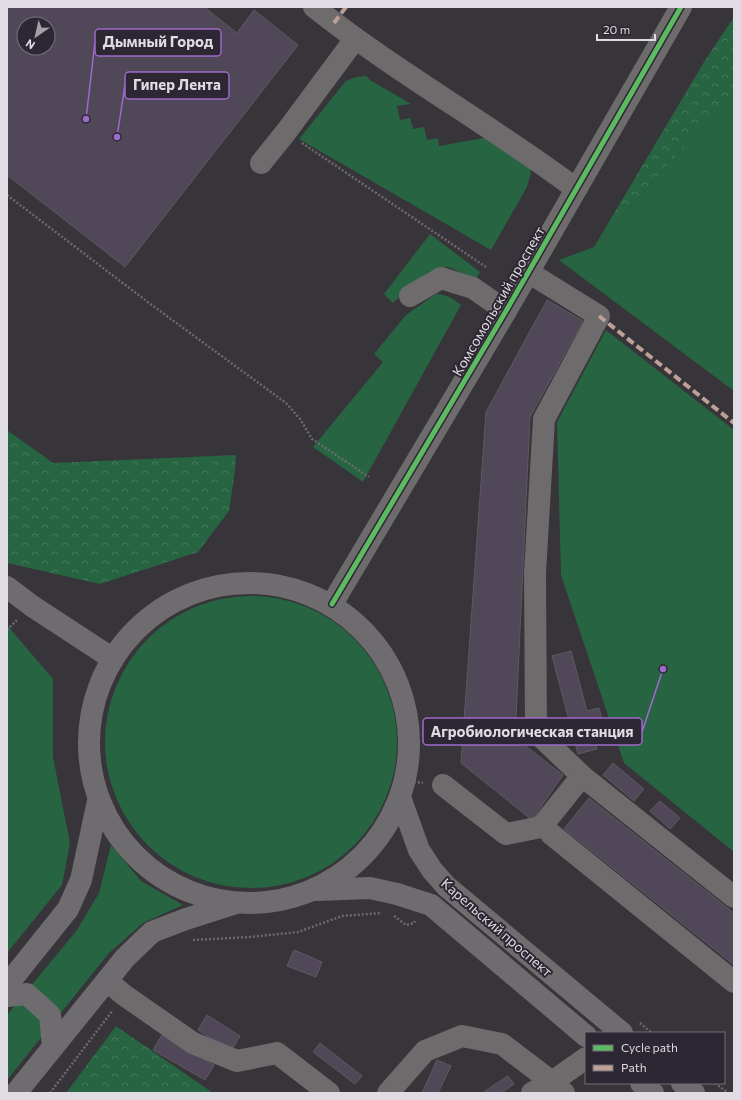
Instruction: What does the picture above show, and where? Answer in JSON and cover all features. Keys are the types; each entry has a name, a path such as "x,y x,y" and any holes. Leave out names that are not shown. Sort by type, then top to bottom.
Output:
{"main road":[{"path":"16,1093 125,958 152,932 236,903 281,900 316,890 361,859 380,838 400,800 406,781 410,754 410,724 401,688 389,662 371,637 332,604 278,584 245,581 182,596 141,622 113,659 93,698 87,743 88,766 98,801 118,835 149,864 187,890 236,903"},
{"path":"7,587 32,606 113,659"},
{"name":"Карельский проспект","path":"400,800 420,850 432,870 446,886 621,1032"},
{"path":"7,985 68,909 82,880 98,801"},
{"name":"Карельский проспект","path":"316,890 370,888 397,894 431,905 585,1035"},
{"path":"7,996 27,994 50,1015 53,1047"},
{"path":"642,1084 653,1093"},
{"path":"683,1084 694,1093"}],"street":[{"path":"314,7 355,39 544,165 576,189"},
{"name":"Комсомольский проспект","path":"332,604 506,311 679,8"},
{"path":"261,163 355,39"},
{"path":"528,272 599,316 544,419 535,573 536,732 582,776 734,897"},
{"path":"410,296 441,278 473,288 506,311"},
{"path":"443,785 506,834 541,827 582,776"},
{"path":"551,834 734,982"},
{"path":"106,981 193,1043 237,1061 277,1053 329,1093"},
{"path":"388,1093 425,1051 462,1036 502,1044 558,1087"},
{"path":"532,1093 558,1087 585,1059"}],"path":[{"path":"286,132 486,267"},
{"path":"7,195 286,403 300,419 312,439 369,477"},
{"path":"192,940 250,937 298,932 342,916 390,913 406,925 414,923 431,905"},
{"path":"50,1093 124,995"},
{"path":"716,1084 728,1093"}],"green space":[{"path":"734,17 734,92 594,247 704,62"},
{"path":"366,76 370,80 411,104 397,106 400,120 410,118 413,129 424,127 427,140 438,138 439,146 495,136 528,162 531,173 527,187 491,250 299,139 346,81 356,77"},
{"path":"734,92 734,391 559,260 594,247"},
{"path":"430,234 480,272 475,281 451,268 440,267 425,274 393,303 384,294"},
{"path":"436,294 450,297 461,305 363,482 313,447 383,362 374,354 406,315"},
{"path":"606,330 734,430 734,852 624,763 561,575 557,422"},
{"path":"7,430 53,463 236,455 229,511 198,552 100,584 7,563"},
{"path":"251,596 279,599 307,608 332,621 354,639 372,661 385,686 394,714 397,742 394,770 385,798 372,823 354,845 332,863 307,876 279,885 251,888 223,885 195,876 170,863 148,845 130,823 117,798 108,770 105,742 108,714 117,686 130,661 148,639 170,621 195,608 223,599"},
{"path":"7,625 53,679 53,757 70,843 62,885 7,953"},
{"path":"111,845 141,881 183,905 143,923 109,953 7,1080 7,1015 77,930 99,893"},
{"path":"116,1026 213,1093 66,1093"}],"building":[{"path":"7,7 204,7 237,33 254,10 298,45 125,267 7,175"},
{"path":"547,300 583,321 530,417 515,738 563,775 532,820 461,763 486,412"},
{"path":"571,651 587,711 599,708 606,735 594,738 597,749 578,754 552,656"},
{"path":"613,763 644,789 634,801 603,775"},
{"path":"589,798 734,913 734,965 564,829"},
{"path":"660,801 680,818 670,829 650,811"},
{"path":"294,950 322,962 316,977 287,966"},
{"path":"207,1015 240,1036 231,1051 198,1030"},
{"path":"162,1035 214,1065 205,1080 153,1050"},
{"path":"320,1043 362,1076 355,1084 313,1052"},
{"path":"437,1060 451,1066 438,1093 422,1093"},
{"path":"508,1076 514,1084 501,1093 486,1093 485,1091"}],"marked path":[{"path":"334,23 346,7"},
{"path":"599,316 734,423"}],"cycle path":[{"path":"332,604 506,311 681,7"}],"place":[{"name":"Дымный Город","path":"86,119"},
{"name":"Гипер Лента","path":"117,137"},
{"name":"Агробиологическая станция","path":"663,669"}]}
